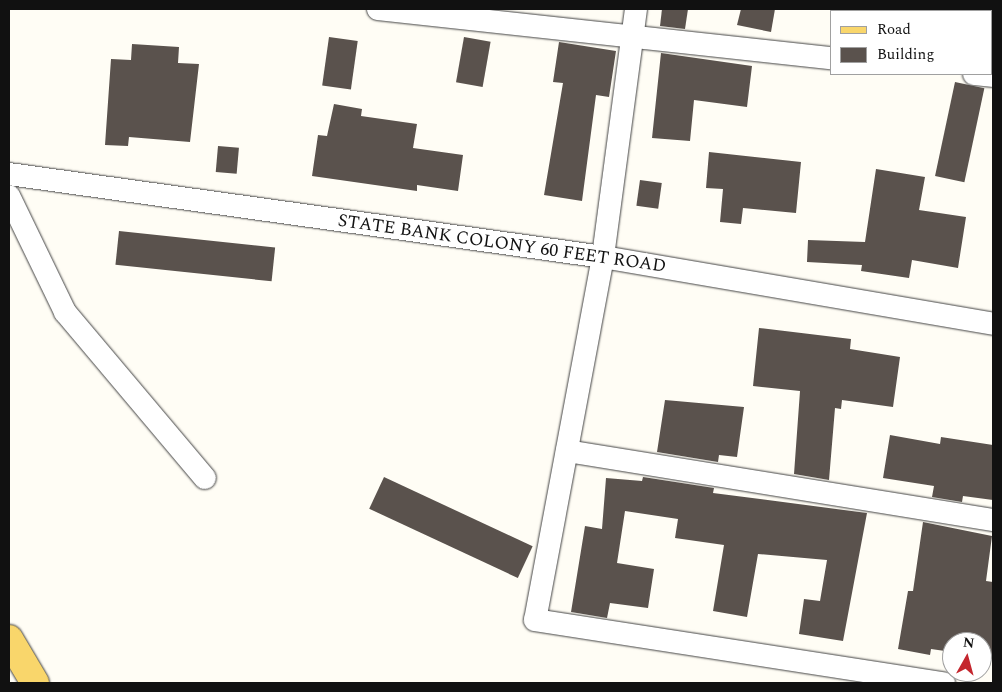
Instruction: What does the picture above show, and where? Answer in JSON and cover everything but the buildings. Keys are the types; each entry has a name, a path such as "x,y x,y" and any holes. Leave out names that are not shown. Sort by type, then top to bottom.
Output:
{"main road":[{"path":"9,639 35,683"}],"street":[{"path":"378,9 830,58"},
{"path":"636,9 603,257 535,620 944,683"},
{"name":"STATE BANK COLONY 60 FEET ROAD","path":"9,174 603,257 993,324"},
{"path":"9,196 65,312 205,478"},
{"path":"567,451 993,520"}]}
